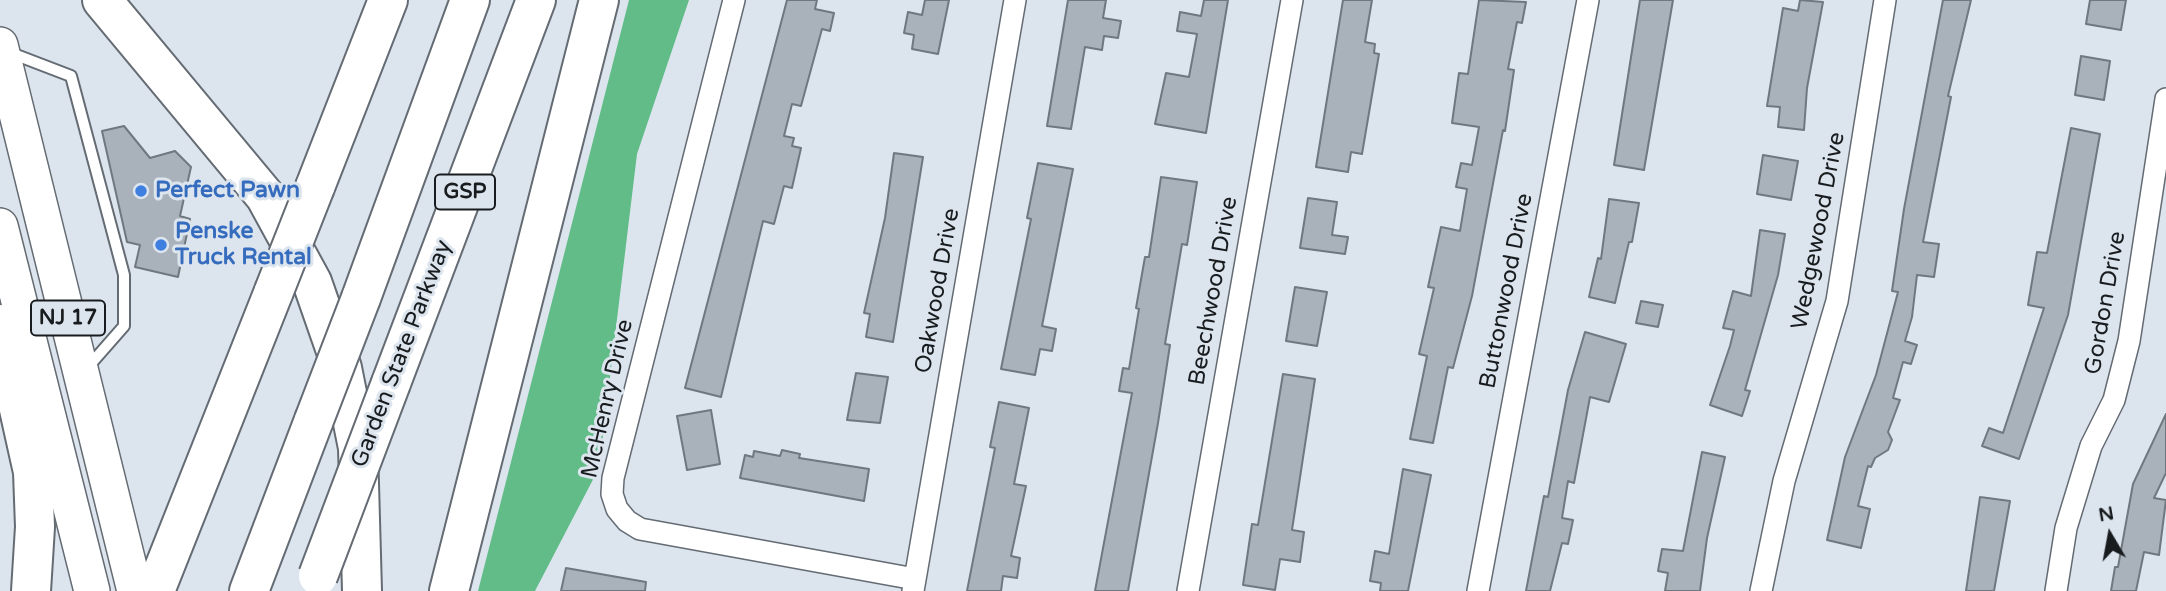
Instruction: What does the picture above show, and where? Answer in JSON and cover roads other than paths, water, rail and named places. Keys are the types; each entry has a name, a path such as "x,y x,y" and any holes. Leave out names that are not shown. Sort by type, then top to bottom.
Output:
{"highway":[{"path":"102,0 265,196 312,282 342,368 358,448 362,591"},
{"path":"155,591 388,0"},
{"name":"GSP","path":"249,591 361,298 470,0"},
{"name":"Garden State Parkway","path":"315,584 536,0"},
{"path":"449,591 599,0"},
{"name":"NJ 17","path":"1,47 135,591"},
{"name":"NJ 17","path":"0,226 92,591"},
{"path":"0,324 33,472 35,527 31,591"}],"street":[{"name":"McHenry Drive","path":"734,0 613,478 612,494 617,509 626,521 640,529 914,585"},
{"name":"Oakwood Drive","path":"914,585 1015,0"},
{"name":"Beechwood Drive","path":"1188,591 1292,0"},
{"name":"Buttonwood Drive","path":"1478,591 1588,0"},
{"name":"Wedgewood Drive","path":"1761,591 1784,481 1837,301 1885,0"},
{"name":"Gordon Drive","path":"2056,591 2066,528 2091,446 2113,400 2129,341 2166,99"}],"lane":[{"path":"1,47 71,76 124,275 124,326 82,374"}],"place":[{"name":"Perfect Pawn","path":"141,191"},
{"name":"Penske Truck Rental","path":"161,245"}]}
